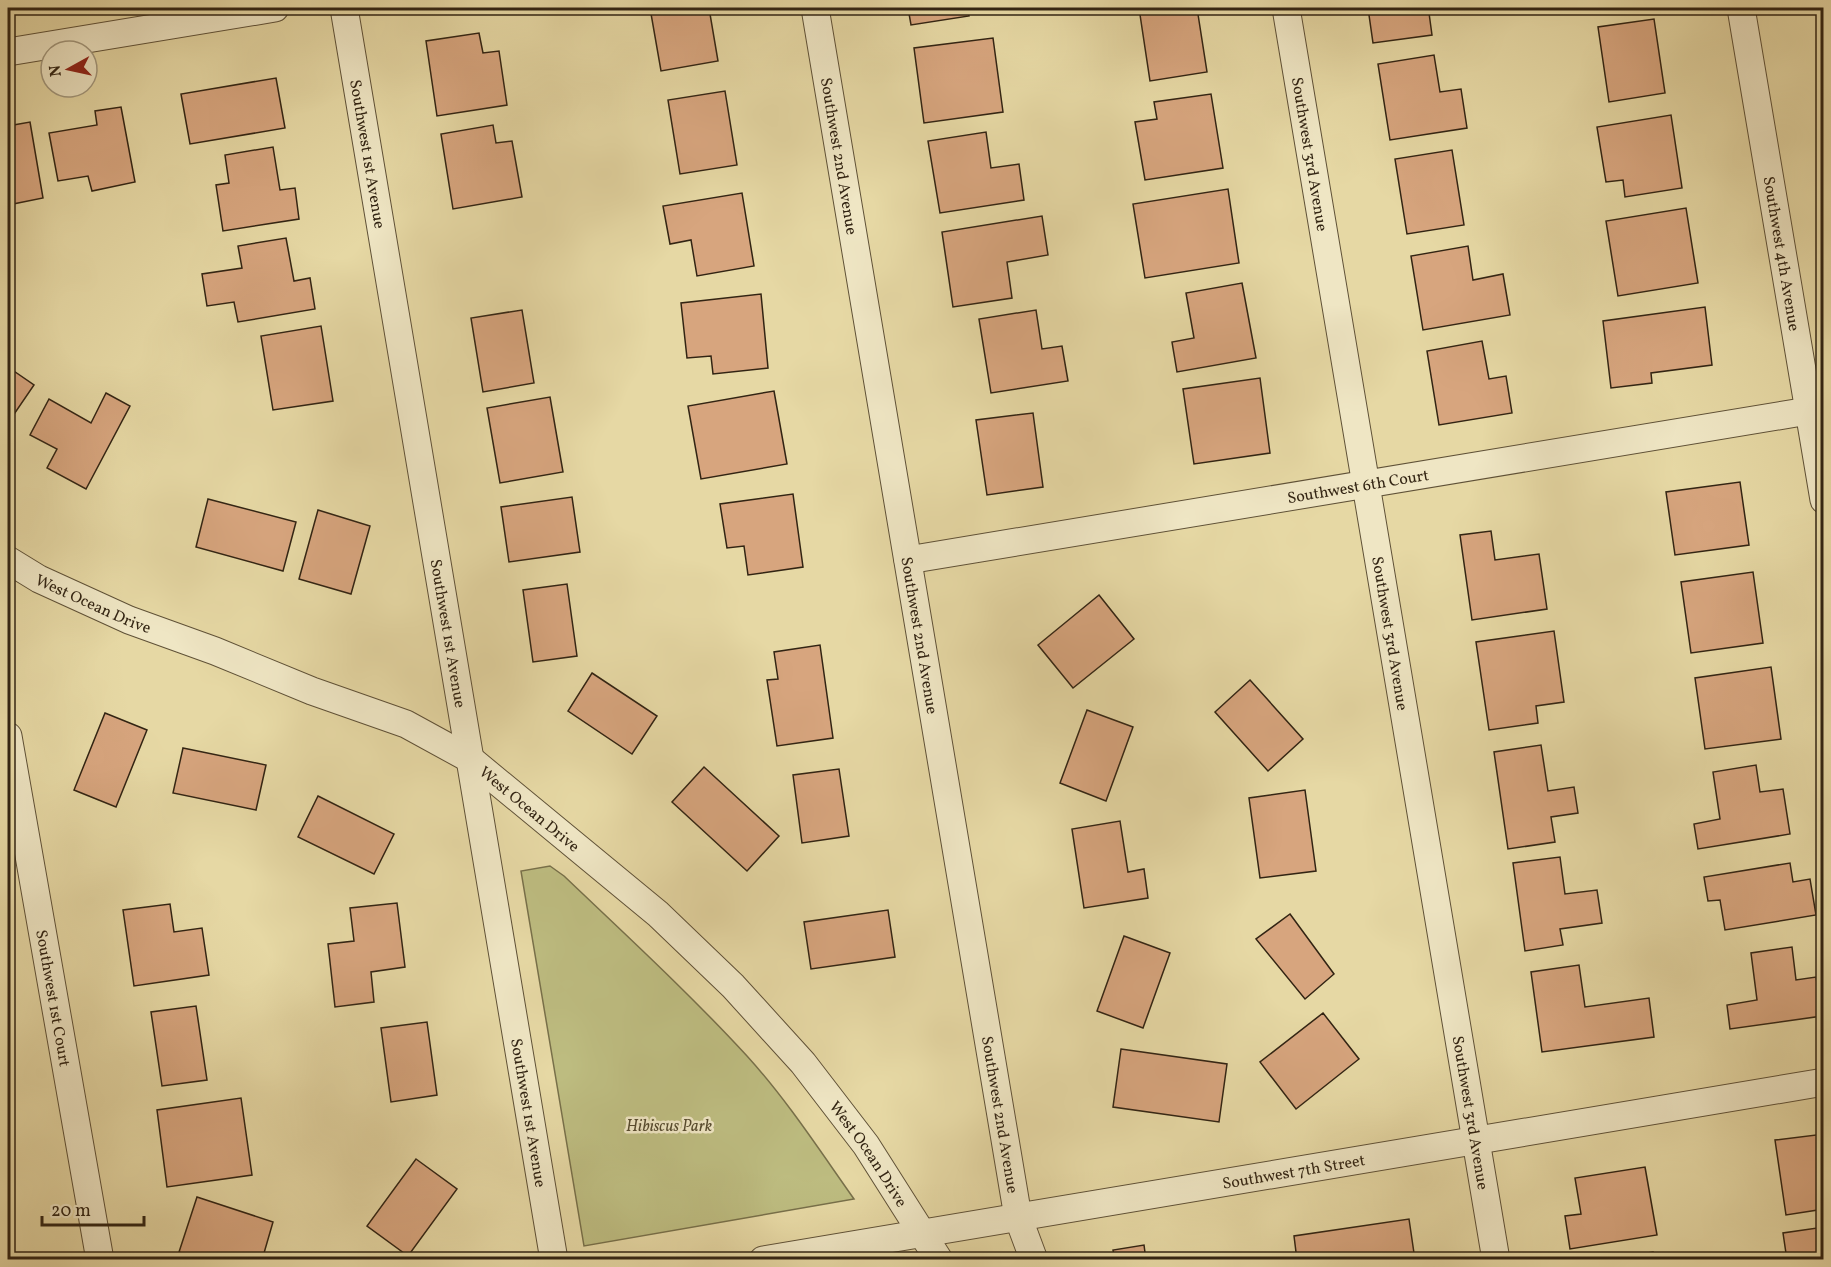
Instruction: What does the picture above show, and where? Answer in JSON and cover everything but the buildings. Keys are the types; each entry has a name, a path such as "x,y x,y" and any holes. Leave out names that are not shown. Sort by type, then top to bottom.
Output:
{"street":[{"path":"8,52 275,8"},
{"name":"Southwest 1st Avenue","path":"344,8 554,1260"},
{"name":"Southwest 2nd Avenue","path":"815,8 1018,1217 1034,1260"},
{"name":"Southwest 3rd Avenue","path":"1286,8 1496,1260"},
{"name":"Southwest 4th Avenue","path":"1741,8 1824,500"},
{"name":"Southwest 6th Court","path":"908,560 1809,411"},
{"name":"West Ocean Drive","path":"8,560 39,579 129,620 215,651 312,691 406,723 470,759 658,914 733,986 803,1063 866,1145 923,1233"},
{"name":"Southwest 1st Court","path":"8,736 100,1260"},
{"name":"Southwest 7th Street","path":"763,1260 1824,1082"},
{"path":"923,1233 939,1260"}],"green space":[{"name":"Hibiscus Park","path":"550,866 564,876 657,964 747,1056 789,1108 854,1199 584,1246 521,871"}]}
